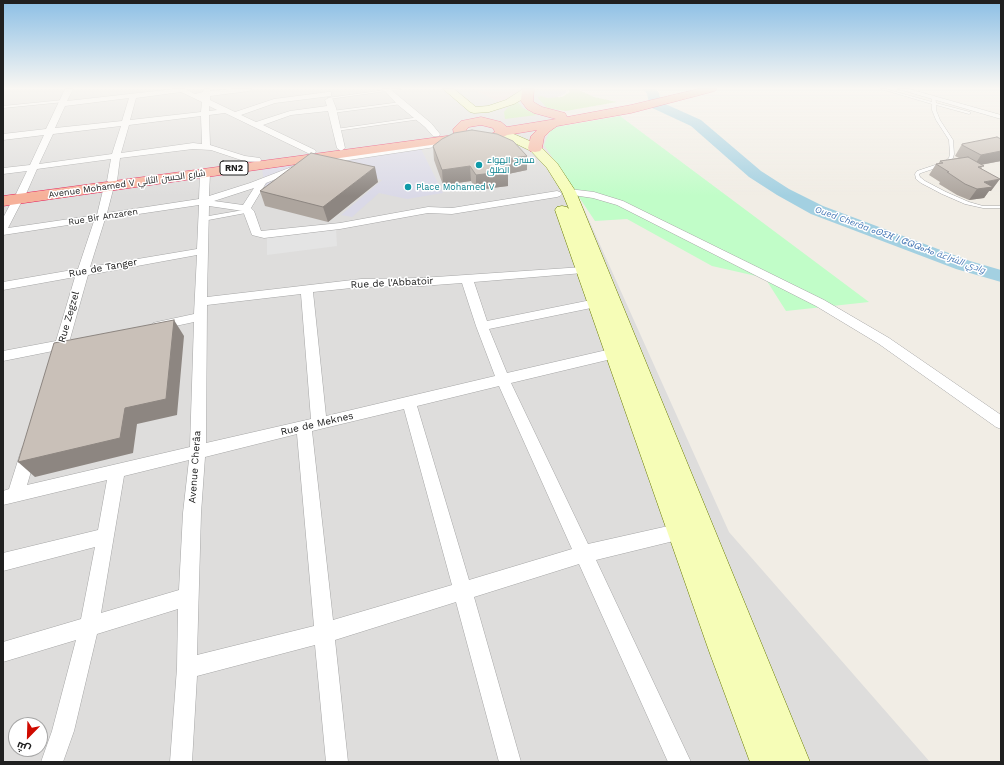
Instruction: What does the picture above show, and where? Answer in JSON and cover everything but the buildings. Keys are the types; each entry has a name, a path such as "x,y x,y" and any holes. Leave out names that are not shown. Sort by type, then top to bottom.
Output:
{"highway":[{"name":"Avenue Mohamed V شارع الحسن الثاني","path":"3,201 20,196 257,160 436,134 515,125"},
{"path":"535,148 538,136 550,125"},
{"name":"Avenue Mohamed V شارع الحسن الثاني","path":"110,183 205,173 434,140 482,129"},
{"name":"Avenue Mohamed V شارع الحسن الثاني","path":"3,196 20,196"}],"main road":[{"path":"478,125 482,129 508,144 526,152 563,193 583,270 596,303 623,352"},
{"path":"482,129 485,125"},
{"path":"482,129 485,125"},
{"path":"482,129 535,148 552,166 735,647 766,762"},
{"path":"735,647 794,762"}],"street":[{"path":"3,228 20,196 51,125"},
{"path":"3,137 105,125"},
{"name":"Rue Zegzel","path":"52,375 82,272 101,217 125,125"},
{"path":"205,125 206,147"},
{"path":"256,125 312,152"},
{"path":"335,125 341,148"},
{"path":"427,125 436,134"},
{"path":"204,202 294,169 319,162 482,129"},
{"path":"3,171 189,146 206,147 225,151 244,158 257,160"},
{"name":"Avenue Cherâa","path":"181,762 187,668 188,597 192,513 198,452 205,173"},
{"path":"262,182 248,210 256,233 264,235 340,226 428,210 452,211 563,193 594,195 627,207 830,309 884,341 1001,423"},
{"path":"204,202 248,210"},
{"name":"Rue Bir Anzaren","path":"3,232 204,202"},
{"name":"Rue de Tanger","path":"3,286 202,251"},
{"name":"Rue de l'Abbatoir","path":"146,328 201,310 307,289 361,283 397,283 467,279 583,270"},
{"path":"467,279 482,326 503,380 680,762"},
{"path":"307,289 311,425 324,633 337,762"},
{"path":"482,326 596,303"},
{"path":"3,356 77,342"},
{"name":"Rue de Meknes","path":"10,496 623,352"},
{"path":"409,402 510,762"},
{"path":"10,496 34,434"},
{"path":"52,762 63,730 89,628 117,471"},
{"path":"187,668 324,633 584,554 690,529"},
{"path":"3,562 105,536"},
{"path":"3,652 89,628 188,597"}],"lane":[{"path":"336,130 373,125"},
{"path":"942,125 951,140 951,158 946,163 919,172 917,174 918,178 944,193 967,202 989,208 1001,207"},
{"path":"203,219 248,210"}],"shaded area":[{"path":"3,125 561,125 566,169 729,532 930,762 3,762"},
{"name":"Place Mohamed V","path":"421,149 443,193 407,199 379,193 352,217 341,215 382,180 323,166 267,199 262,169"},
{"path":"336,229 337,246 267,255 267,237"}],"green space":[{"path":"570,125 632,125 869,302 786,311 765,278 712,266 627,219 595,221 544,145 551,128"}],"waterway":[{"name":"Oued Cherâa ⴰⵙⵉⴼ ⵏ ⵛⵕⵕⴰⵄⴰ وادي الشراعة","path":"698,125 755,174 783,192 817,210 963,265 1001,276"}],"place":[{"name":"مسرح الهواء الطلق","path":"479,165"},
{"name":"Place Mohamed V","path":"408,187"}]}
